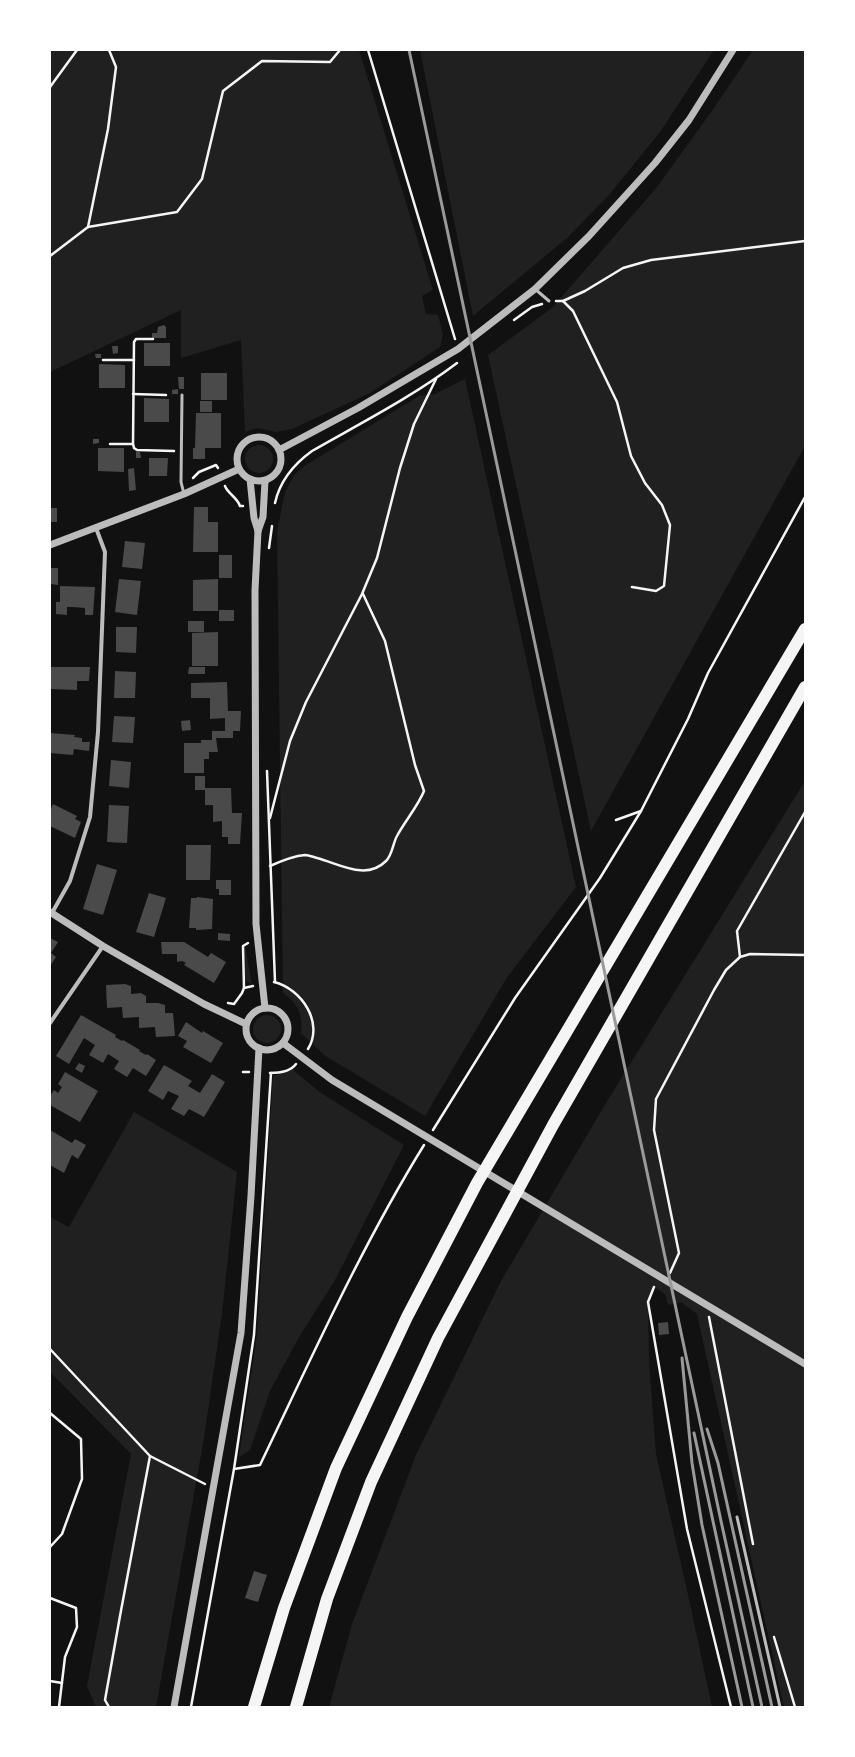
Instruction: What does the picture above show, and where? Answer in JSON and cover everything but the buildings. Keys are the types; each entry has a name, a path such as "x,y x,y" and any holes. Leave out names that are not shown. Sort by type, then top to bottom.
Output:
{"highway":[{"path":"254,1707 284,1608 336,1468 411,1310 478,1183 805,629"},
{"path":"296,1707 327,1599 371,1482 438,1338 553,1125 805,687"}],"street":[{"path":"279,450 358,408 458,349 535,289 589,236 655,163 689,120 732,50"},
{"path":"263,438 270,440 279,450 281,457 278,471 274,476 265,481 260,482 250,479 239,469 237,457 239,450 249,440 263,438"},
{"path":"50,545 184,494 239,469"},
{"path":"250,479 252,505 258,531"},
{"path":"265,481 263,518 258,531 255,590 257,938 265,1008"},
{"path":"96,528 104,552 98,732 90,817 70,881 51,913 103,946 208,1006 246,1024"},
{"path":"50,1023 103,946"},
{"path":"265,1008 272,1008 279,1011 288,1022 287,1036 284,1042 272,1050 258,1048 252,1044 246,1031 246,1024 253,1013 265,1008"},
{"path":"284,1042 301,1057 332,1080 805,1364"},
{"path":"174,1707 241,1333 251,1196 258,1048"}],"lane":[{"path":"535,289 549,301"},
{"path":"182,395 181,482 184,494"},
{"path":"737,1517 780,1707"}],"path":[{"path":"50,87 77,50"},
{"path":"88,227 108,129 116,67 109,50"},
{"path":"50,256 88,227 177,212 202,179 223,91 262,61 330,62 340,50"},
{"path":"368,50 458,349"},
{"path":"508,324 532,307 549,301 563,301 585,291 623,268 651,260 805,241"},
{"path":"563,301 573,311 617,402 631,456 645,484 662,505 670,525 664,586 656,591 632,587"},
{"path":"153,338 136,338 134,342 133,444 134,448 137,450 176,451"},
{"path":"274,510 276,497 284,480 291,469 301,459 312,451 436,379 463,358"},
{"path":"103,360 134,360"},
{"path":"269,822 290,741 306,702 362,594 377,558 400,468 414,424 436,379"},
{"path":"133,394 166,395"},
{"path":"110,444 133,444"},
{"path":"218,468 226,489 236,497 240,506 252,505"},
{"path":"234,1469 260,1465 339,1300 393,1195 515,998 600,878 641,811 688,719 708,673 805,498"},
{"path":"268,549 272,526"},
{"path":"270,866 285,860 306,855 349,869 366,872 376,869 388,860 396,838 424,791 416,765 385,641 362,594"},
{"path":"267,768 275,982"},
{"path":"616,820 641,811"},
{"path":"740,956 737,931 805,812"},
{"path":"208,1006 214,998 234,1004 242,994 244,988 243,946 257,938"},
{"path":"666,1280 673,1270 679,1252 654,1130 656,1099 714,990 726,970 740,956 750,954 805,955"},
{"path":"244,988 275,982 285,986 304,1003 313,1020 314,1037 309,1048 293,1068 278,1073 256,1072"},
{"path":"654,1287 648,1302 687,1529 731,1707"},
{"path":"708,1305 754,1550"},
{"path":"50,1349 150,1456 214,1488"},
{"path":"50,1413 81,1439 82,1479 62,1534 50,1547"},
{"path":"109,1707 105,1700 150,1456"},
{"path":"50,1598 76,1608 78,1628 65,1657 59,1707"},
{"path":"773,1634 795,1707"},
{"path":"50,1681 62,1683"}],"shaded area":[{"path":"50,50 359,50 433,290 422,296 426,314 438,315 443,334 440,347 370,393 292,429 276,432 257,428 245,432 241,340 181,358 181,310 50,372"},
{"path":"420,50 714,50 660,132 609,195 567,238 473,316"},
{"path":"753,50 805,50 805,446 591,831 488,355 552,308 657,187 714,108"},
{"path":"465,379 576,887 506,979 425,1116 324,1055 301,1033 300,1015 296,1005 283,993 277,532 285,492 294,475 306,465 419,396 435,394"},
{"path":"259,445 269,449 273,459 269,469 259,473 249,469 245,459 249,449"},
{"path":"805,781 805,1707 784,1707 697,1314 681,1302 668,1305 665,1294 654,1287 648,1302 649,1361 656,1454 712,1707 329,1707 352,1624 416,1455 501,1281 606,1103"},
{"path":"245,946 252,984 246,981 245,978"},
{"path":"267,1015 277,1019 281,1029 277,1039 267,1043 257,1039 253,1029 257,1019"},
{"path":"293,1070 321,1093 404,1145 334,1282 299,1337 270,1391 250,1450 239,1457 257,1334 273,1076"},
{"path":"134,1112 237,1172 222,1314 204,1438 156,1707 96,1707 87,1686 131,1454 50,1372 50,1217 69,1227"}],"railway":[{"path":"409,50 721,1521 762,1707"},
{"path":"682,1358 692,1463 702,1525 742,1707"},
{"path":"707,1429 718,1463 772,1707"},
{"path":"694,1433 753,1707"}]}
